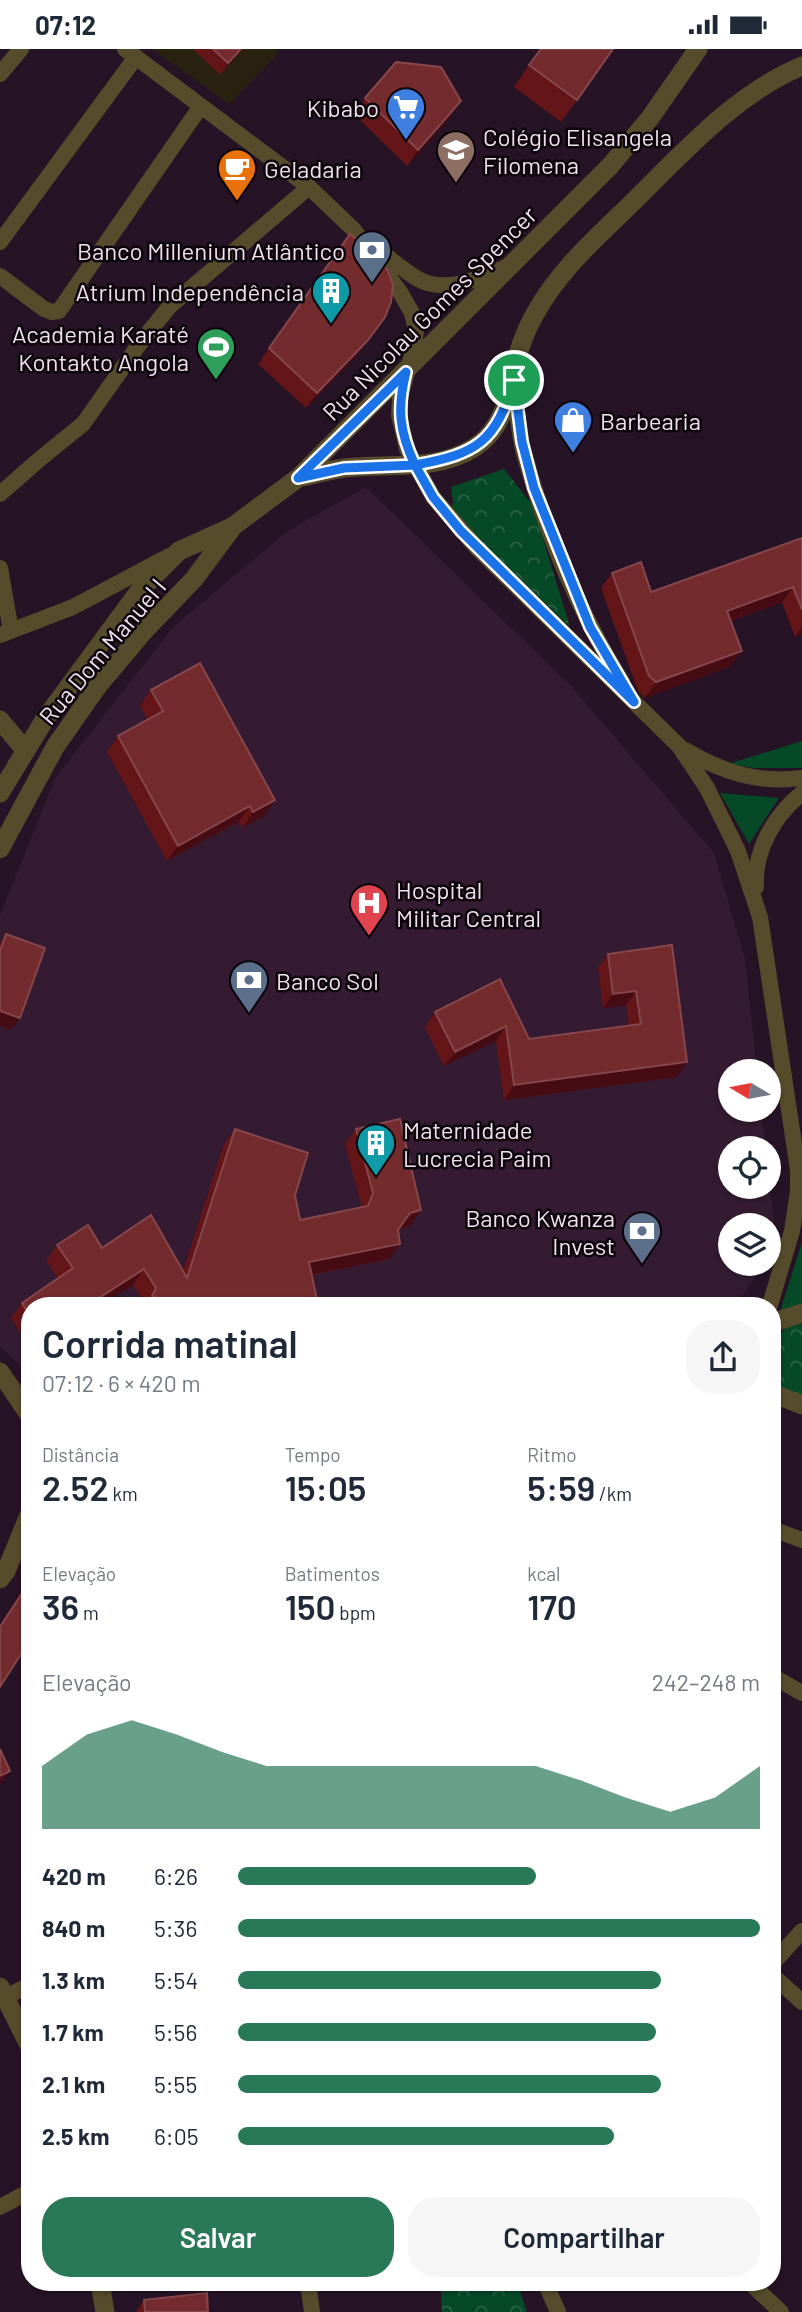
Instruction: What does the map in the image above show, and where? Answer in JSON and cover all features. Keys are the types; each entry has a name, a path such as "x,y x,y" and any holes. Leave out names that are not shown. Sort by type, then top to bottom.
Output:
{"street":[{"path":"0,74 20,49"},
{"name":"Rua Nicolau Gomes Spencer","path":"5,633 73,607 179,551 232,527 298,478 511,266 634,138 698,49"},
{"path":"0,242 130,53 309,187 354,230 419,280 434,284 461,284 511,266"},
{"name":"Rua Nicolau Gomes Spencer","path":"298,478 344,468 415,465 464,453 486,438 502,414 514,380 524,335 559,279 597,237 714,124 776,78 802,66"},
{"path":"0,276 44,309 59,311 201,106"},
{"path":"0,494 83,424 143,339 170,306 309,187"},
{"path":"354,230 400,292 412,313 416,330 400,398 400,415 407,449 433,497 461,531 679,746 706,762 740,775 778,780 802,778"},
{"path":"514,380 520,433 534,488 590,627 634,702"},
{"name":"Rua Dom Manuel I","path":"0,849 55,747 97,687 145,630 194,579 232,527"},
{"name":"Rua Dom Manuel I","path":"0,793 25,750 107,633 140,590 179,551"},
{"path":"0,568 5,633"},
{"path":"0,720 25,750"},
{"path":"679,746 718,809 738,851 760,917"},
{"path":"772,1297 792,1231 800,1175 760,917 756,872 761,849 782,812 802,793"},
{"path":"781,1320 802,1313"},
{"path":"0,1372 21,1403"},
{"path":"781,1393 802,1405"},
{"path":"781,1532 802,1540"},
{"path":"3,1575 21,1534"},
{"path":"3,1575 21,1553"},
{"path":"781,1681 802,1693"},
{"path":"781,1954 802,1931"},
{"path":"781,1983 802,2002"},
{"path":"21,1987 2,1992 21,2029"},
{"path":"0,2207 21,2196"},
{"path":"101,2291 104,2312"},
{"path":"309,2291 312,2312"},
{"path":"549,2291 558,2312"},
{"path":"759,2291 781,2312"}],"shaded area":[{"path":"152,49 276,49 278,54 229,104"},
{"name":"Hospital Militar Central","path":"366,487 572,687 714,853 745,959 756,1059 718,1059 718,1122 763,1122 764,1136 718,1136 718,1199 771,1199 773,1213 718,1213 718,1276 756,1276 741,1297 21,1297 21,1365 0,1347 0,915 56,777 174,626 289,530"}],"green space":[{"path":"504,469 533,506 570,627 450,512 453,503 451,487"},
{"path":"802,741 802,768 754,768 728,764"},
{"path":"720,793 779,798 749,844"},
{"path":"802,1242 802,1304 781,1314"},
{"path":"802,1318 802,1399 781,1388 781,1334"},
{"path":"441,2291 520,2291 527,2312 442,2312"}],"building":[{"path":"213,49 241,49 228,63"},
{"path":"541,49 613,49 577,100 529,65"},
{"name":"Kibabo","path":"396,62 441,67 461,101 418,150 365,98"},
{"name":"Atrium Independência","path":"350,234 377,257 388,271 393,285 391,302 385,317 368,340 317,393 269,348"},
{"path":"802,538 802,610 793,587 727,611 742,651 656,682 649,676 612,573 641,562 651,592"},
{"path":"200,663 275,800 253,812 250,806 178,846 118,736 163,711 151,690"},
{"path":"6,934 45,948 20,1018 0,1011 0,951"},
{"path":"672,945 687,1062 514,1085 506,1026 455,1052 435,1012 500,979 529,1039 641,1024 636,991 613,994 608,954"},
{"path":"400,1119 421,1210 410,1213 398,1230 400,1244 309,1262 316,1297 155,1297 152,1296 156,1288 144,1269 100,1297 31,1297 73,1268 57,1245 88,1225 102,1248 151,1215 187,1278 235,1129 308,1153 295,1195 300,1220 368,1206 373,1193 356,1129"},
{"path":"21,1595 21,1654 0,1687 0,1627"},
{"path":"0,1749 10,1771 0,1776"},
{"path":"207,2293 208,2312 145,2312 144,2300"}],"place":[{"name":"Kibabo","path":"406,141"},
{"name":"Colégio Elisangela Filomena","path":"456,184"},
{"name":"Geladaria","path":"237,202"},
{"name":"Banco Millenium Atlântico","path":"372,284"},
{"name":"Atrium Independência","path":"331,325"},
{"name":"Academia Karaté Kontakto Angola","path":"216,381"},
{"name":"Barbearia","path":"573,454"},
{"name":"Hospital Militar Central","path":"369,937"},
{"name":"Banco Sol","path":"249,1014"},
{"name":"Maternidade Lucrecia Paim","path":"376,1177"},
{"name":"Banco Kwanza Invest","path":"642,1265"}],"route":[{"path":"514,380 502,414 486,438 476,447 437,461 415,465 407,449 400,415 400,398 406,372 298,478 344,468 415,465 433,497 461,531 634,702 590,627 534,488 522,442 514,380"}]}
